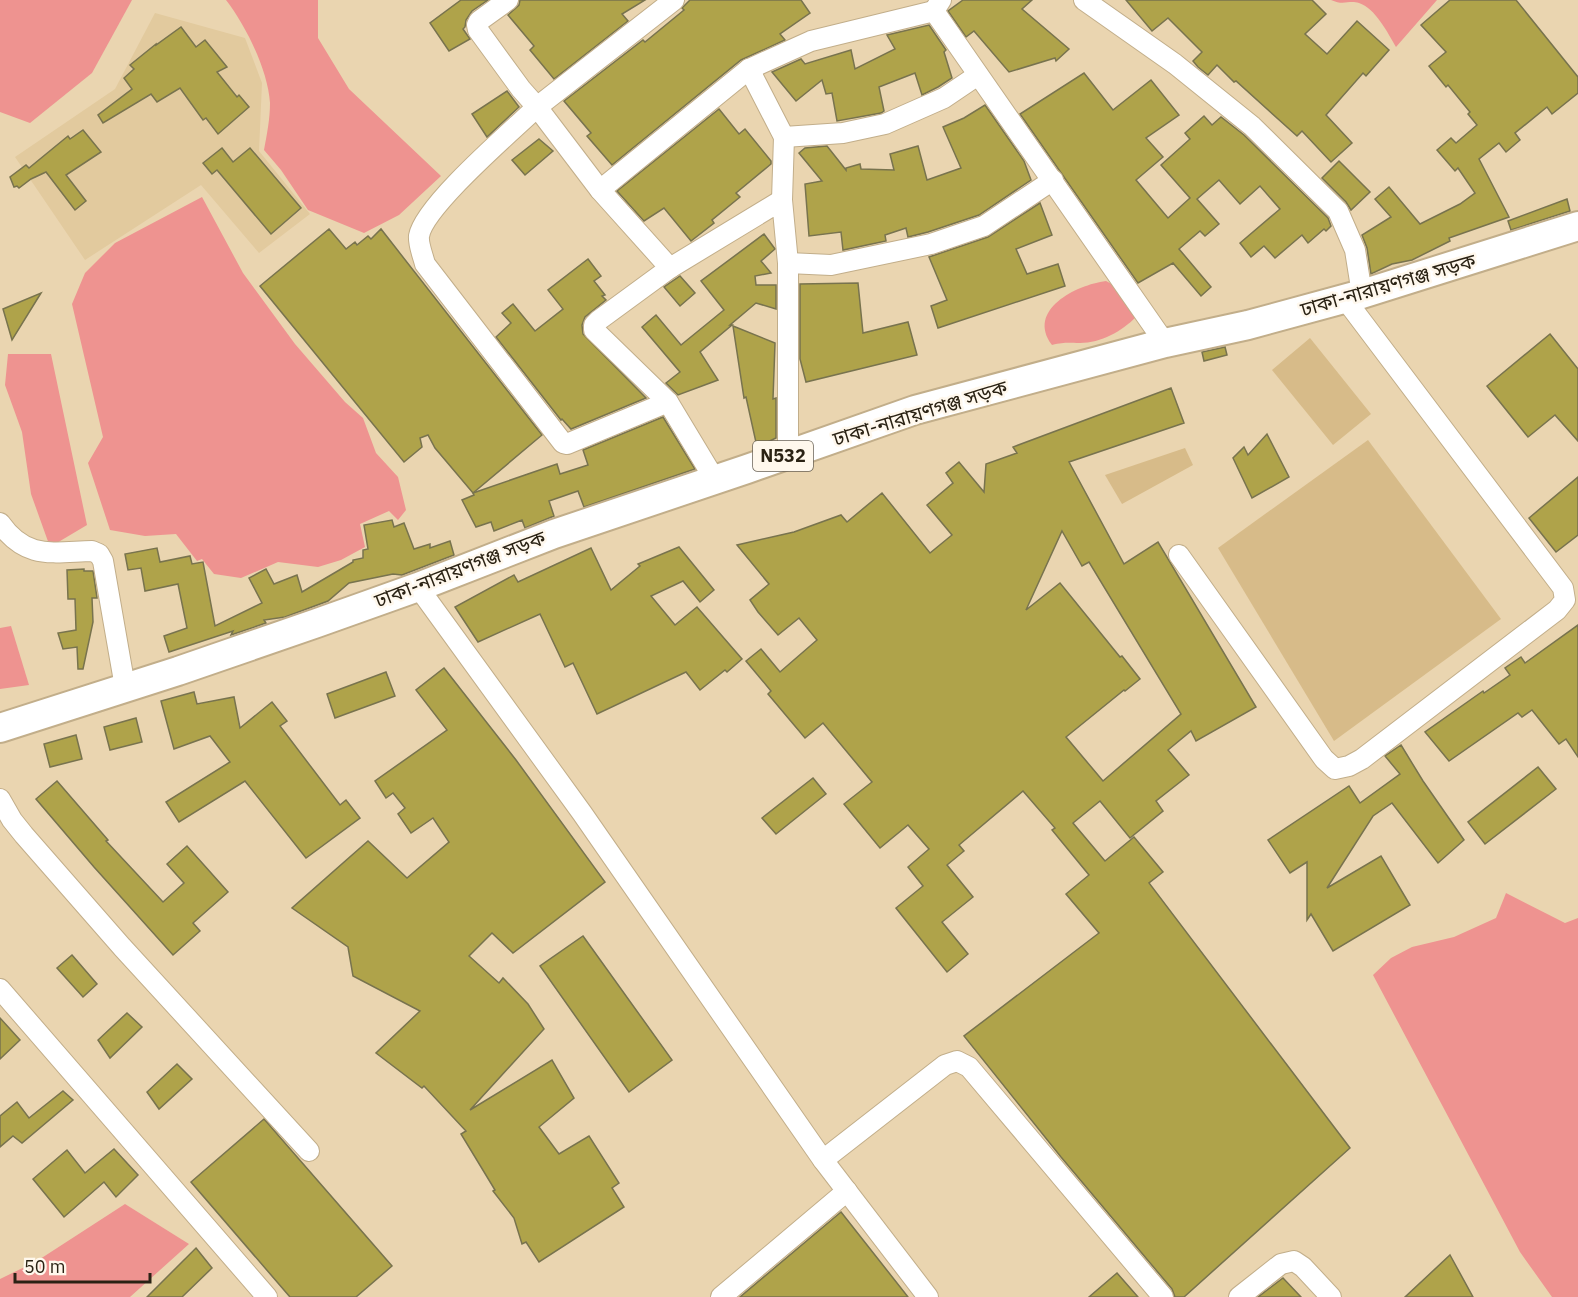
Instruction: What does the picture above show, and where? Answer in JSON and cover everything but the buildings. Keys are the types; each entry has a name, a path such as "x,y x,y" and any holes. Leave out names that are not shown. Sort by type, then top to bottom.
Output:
{"highway":[{"name":"ঢাকা-নারায়ণগঞ্জ সড়ক","path":"0,728 189,667 418,587 554,534 915,410 1165,343 1248,325 1353,296 1578,226"}],"street":[{"path":"508,0 479,21 478,30 598,188 670,268"},
{"path":"668,402 567,444 563,443 425,264 419,237 432,211 460,180 674,0"},
{"path":"1084,0 1175,64 1252,126 1338,211 1355,250 1353,296 1563,588 1565,600 1557,610 1362,759 1349,766 1335,769 1324,759 1179,555"},
{"path":"598,188 749,69 811,41 938,5 978,75 1165,343"},
{"path":"749,69 784,137 782,200 788,262 788,455"},
{"path":"784,137 843,133 885,124 944,98 978,75"},
{"path":"788,262 831,265 931,244 984,226 1053,180"},
{"path":"715,480 668,402 594,330 594,325 670,268 782,200"},
{"path":"0,523 11,538 41,553 92,550 99,554 103,561 125,687"},
{"path":"418,587 582,813 823,1160 928,1297"},
{"path":"0,798 12,820 24,835 122,947 309,1151"},
{"path":"0,989 267,1297"},
{"path":"823,1160 945,1065 957,1062 969,1067 1163,1297"},
{"path":"721,1297 847,1191"},
{"path":"1239,1297 1281,1264 1293,1261 1303,1267 1331,1297"}],"shaded area":[{"path":"0,0 132,0 92,73 30,123 0,112"},
{"path":"226,0 318,0 318,38 349,89 441,176 399,215 364,233 308,210 281,170 264,150 270,103 265,77 248,35"},
{"path":"1331,0 1437,0 1396,47 1380,22 1365,6 1355,2 1339,3"},
{"path":"155,13 245,38 262,83 259,151 310,214 259,253 201,185 85,260 15,157 115,89"},
{"path":"202,197 243,273 295,344 345,402 363,418 376,453 398,477 406,510 398,520 389,511 360,524 365,547 341,560 318,567 278,562 241,578 214,574 202,559 197,561 176,534 145,536 110,530 88,463 103,437 72,304 85,273 115,243"},
{"path":"1106,281 1121,289 1136,317 1118,331 1096,341 1052,345 1046,332 1045,321 1050,310 1069,294 1094,283"},
{"path":"1310,338 1371,414 1333,445 1272,370"},
{"path":"8,354 51,354 87,525 50,547 31,494 22,432 5,385"},
{"path":"1368,440 1501,619 1334,741 1218,548"},
{"path":"1185,448 1193,465 1122,504 1105,475"},
{"path":"11,626 29,685 0,689 0,628"},
{"path":"1506,893 1565,923 1578,918 1578,1297 1552,1297 1520,1252 1373,975 1391,958 1412,947 1454,937 1496,918"},
{"path":"125,1204 189,1244 130,1297 0,1297 0,1279 37,1261"}]}
